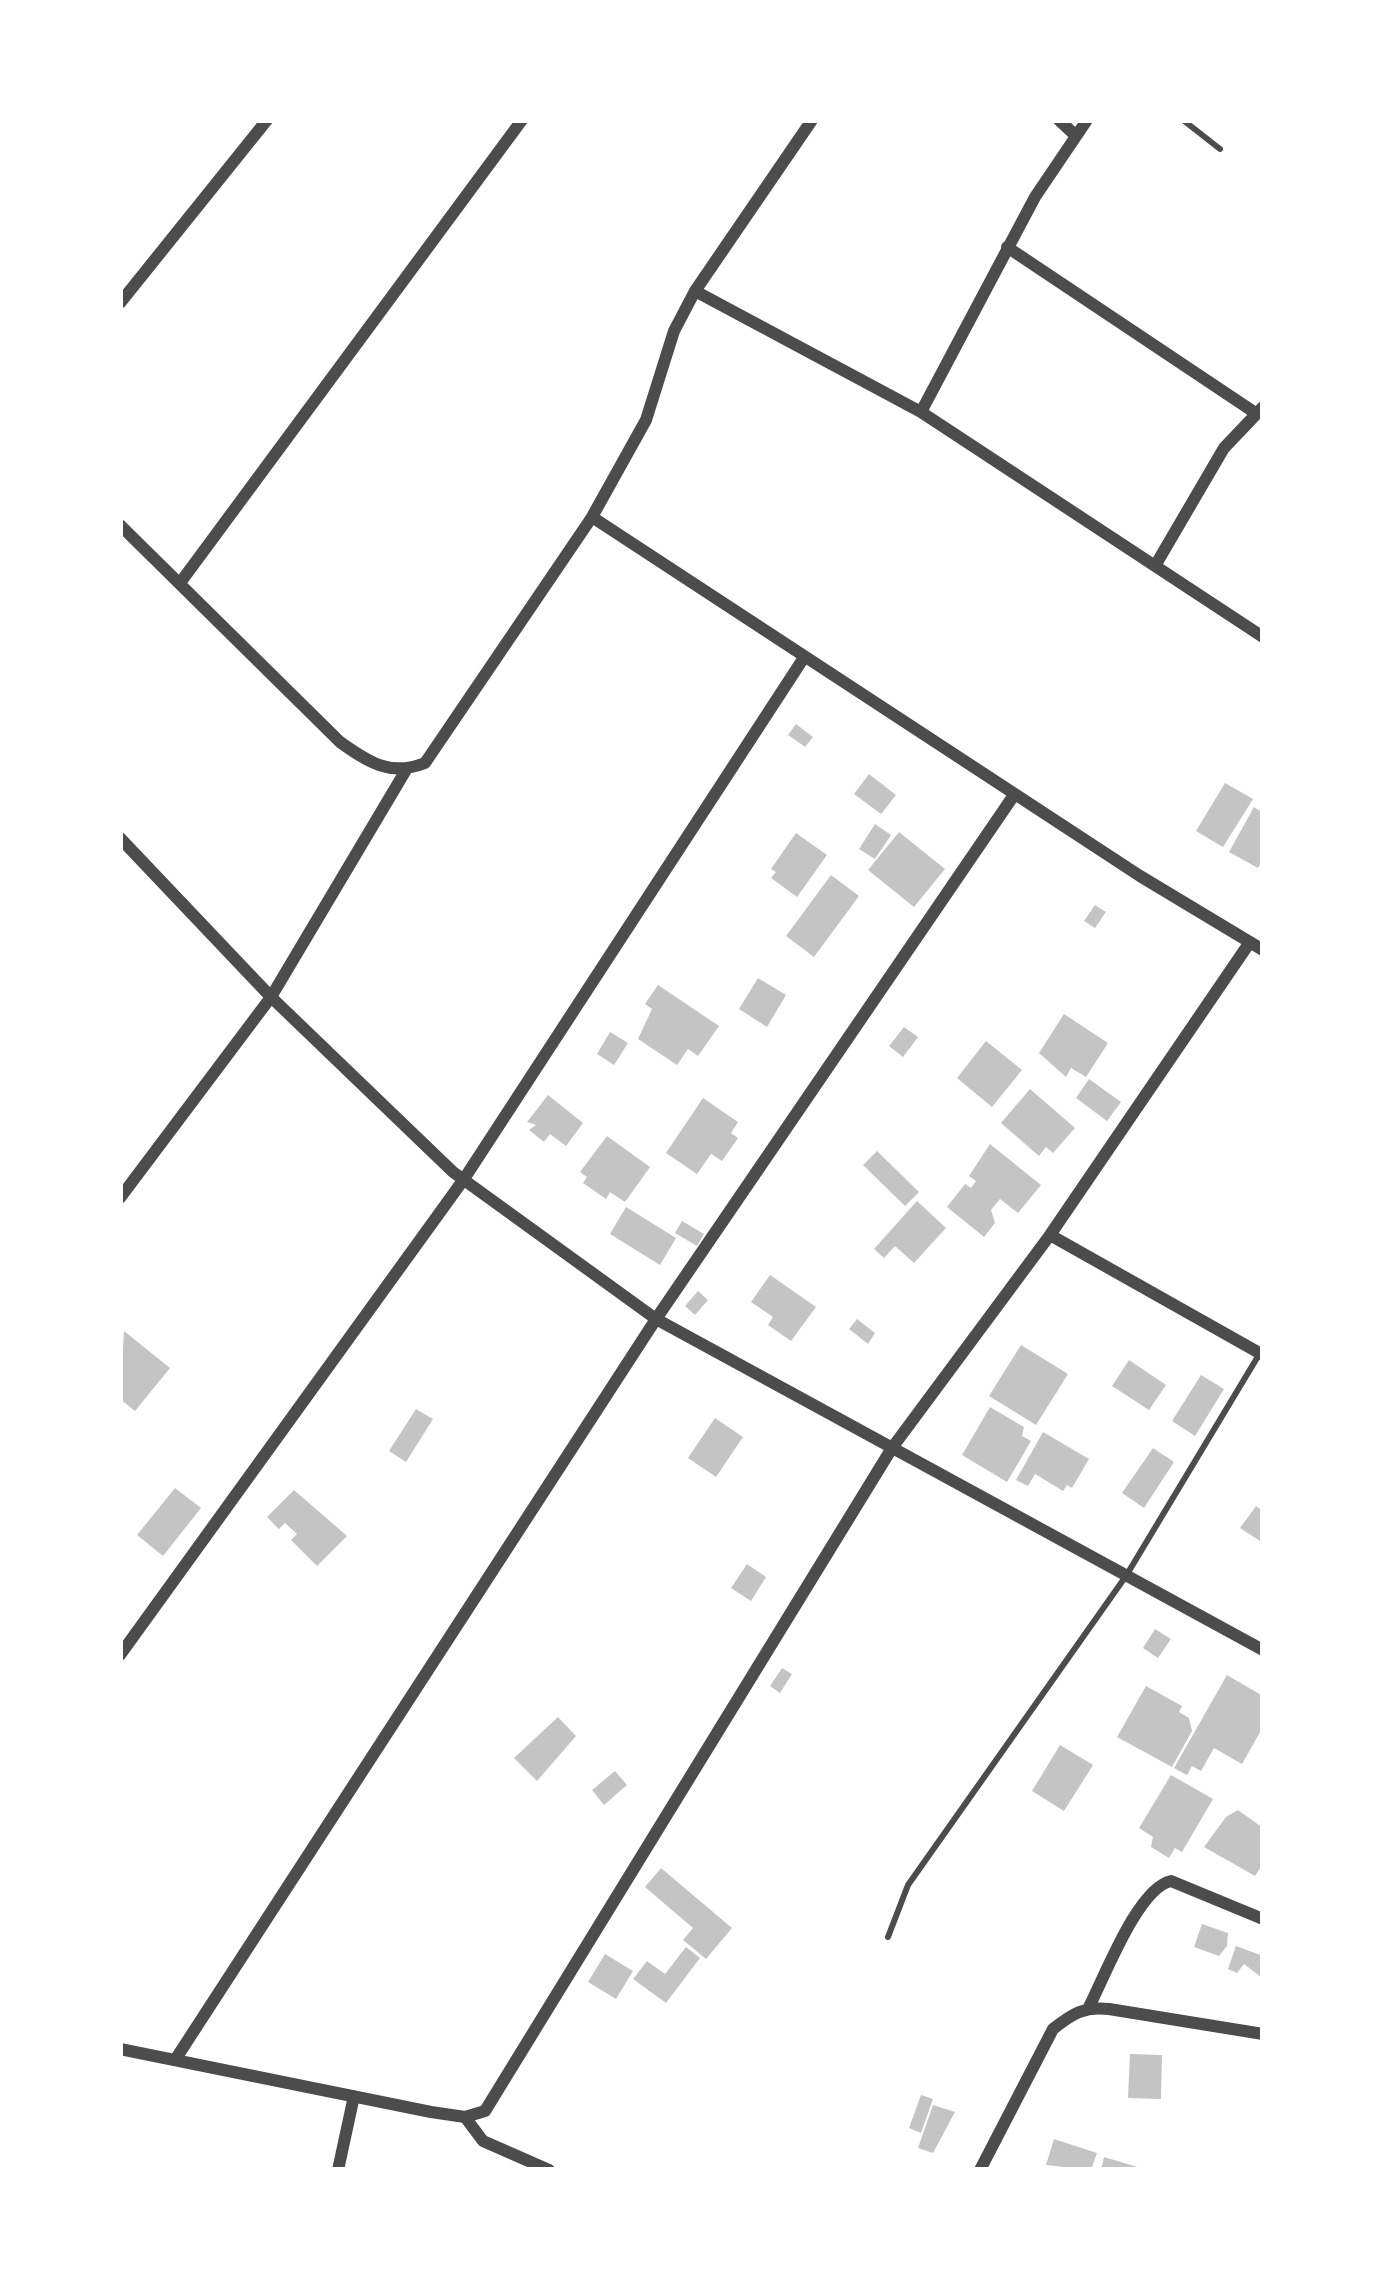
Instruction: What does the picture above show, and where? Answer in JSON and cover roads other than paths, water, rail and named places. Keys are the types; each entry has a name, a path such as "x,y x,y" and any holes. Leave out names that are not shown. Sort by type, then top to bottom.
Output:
{"street":[{"path":"120,303 267,120"},
{"path":"180,584 522,120"},
{"path":"120,525 340,742 372,765 406,770 424,764 442,745 592,517 646,420 665,374 674,331 695,291 812,120"},
{"path":"1059,120 1075,135"},
{"path":"921,412 1007,247 1087,120"},
{"path":"1007,247 1260,411 1224,448 1155,566"},
{"path":"695,291 921,412 1263,638"},
{"path":"120,2049 465,2116 485,2110 892,1448 1257,946 1014,795 592,517"},
{"path":"120,1655 464,1179 803,658"},
{"path":"120,1198 272,997 406,770"},
{"path":"175,2060 656,1318 1014,795"},
{"path":"120,838 272,997 464,1179 656,1318 1263,1650"},
{"path":"1050,1234 1262,1352"},
{"path":"980,2170 1053,2030 1089,2007 1142,1903 1160,1883 1171,1881 1263,1919"},
{"path":"1089,2007 1263,2034"},
{"path":"338,2170 353,2096"},
{"path":"465,2116 483,2141 549,2170"}],"lane":[{"path":"1183,120 1220,149"},
{"path":"888,1936 908,1885 1126,1576 1262,1352"}]}
